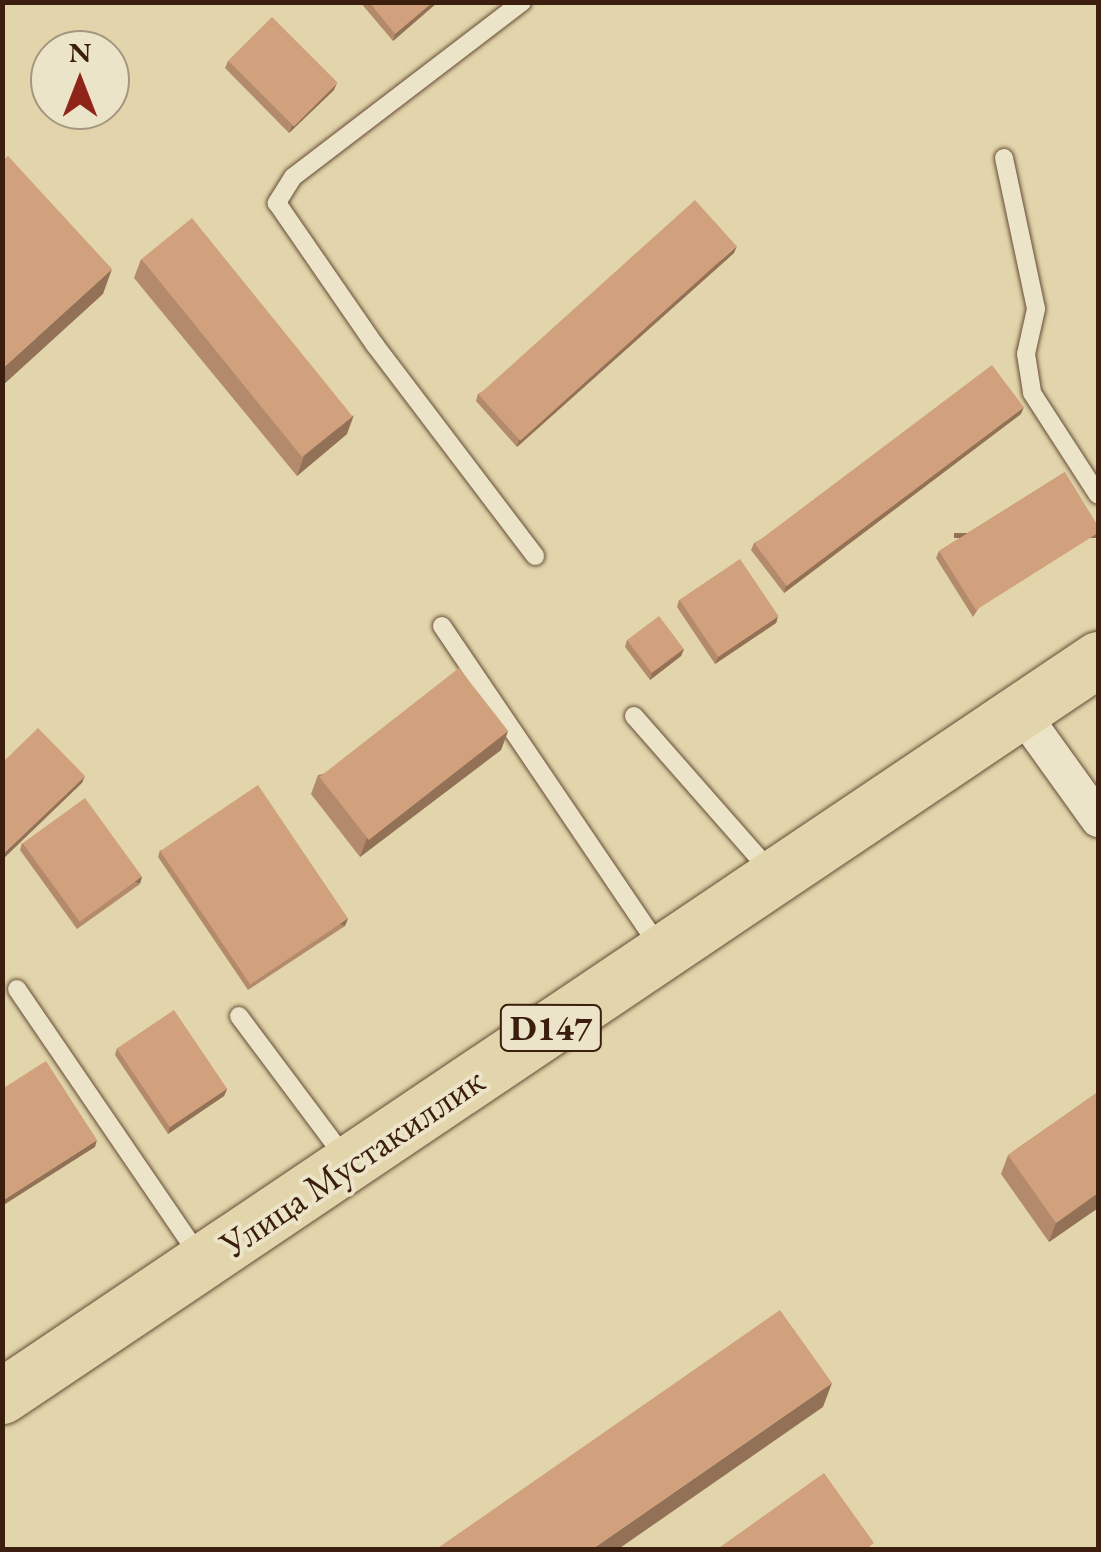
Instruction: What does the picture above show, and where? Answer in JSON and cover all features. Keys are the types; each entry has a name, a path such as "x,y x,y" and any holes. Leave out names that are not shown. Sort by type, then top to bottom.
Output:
{"main road":[{"name":"Улица Мустакиллик","path":"2,1396 1098,658"}],"street":[{"path":"1021,712 1098,819"}],"lane":[{"path":"522,2 293,177 277,203 375,345 536,556"},
{"path":"1004,158 1036,309 1026,354 1032,393 1098,495"},
{"path":"442,626 663,952"},
{"path":"634,716 776,877"},
{"path":"18,989 204,1261"},
{"path":"239,1016 349,1164"}],"building":[{"path":"369,2 433,2 395,34"},
{"path":"272,17 338,83 294,127 228,61"},
{"path":"8,156 112,269 2,369 2,161"},
{"path":"695,200 736,246 520,441 479,395"},
{"path":"192,218 352,416 302,457 141,259"},
{"path":"992,365 1024,407 787,586 755,544"},
{"path":"1065,472 1098,526 1098,533 976,610 939,551"},
{"path":"740,559 779,616 718,657 679,600"},
{"path":"659,616 684,649 652,673 627,640"},
{"path":"459,668 508,731 369,840 320,777"},
{"path":"38,728 85,776 2,855 2,763"},
{"path":"258,785 348,918 250,984 160,851"},
{"path":"85,798 142,876 80,922 23,843"},
{"path":"174,1010 227,1089 170,1127 117,1049"},
{"path":"46,1061 97,1140 2,1201 2,1089"},
{"path":"1098,1092 1098,1193 1056,1223 1008,1155"},
{"path":"780,1310 832,1383 591,1550 435,1550"},
{"path":"824,1473 874,1543 865,1550 716,1550"}]}
